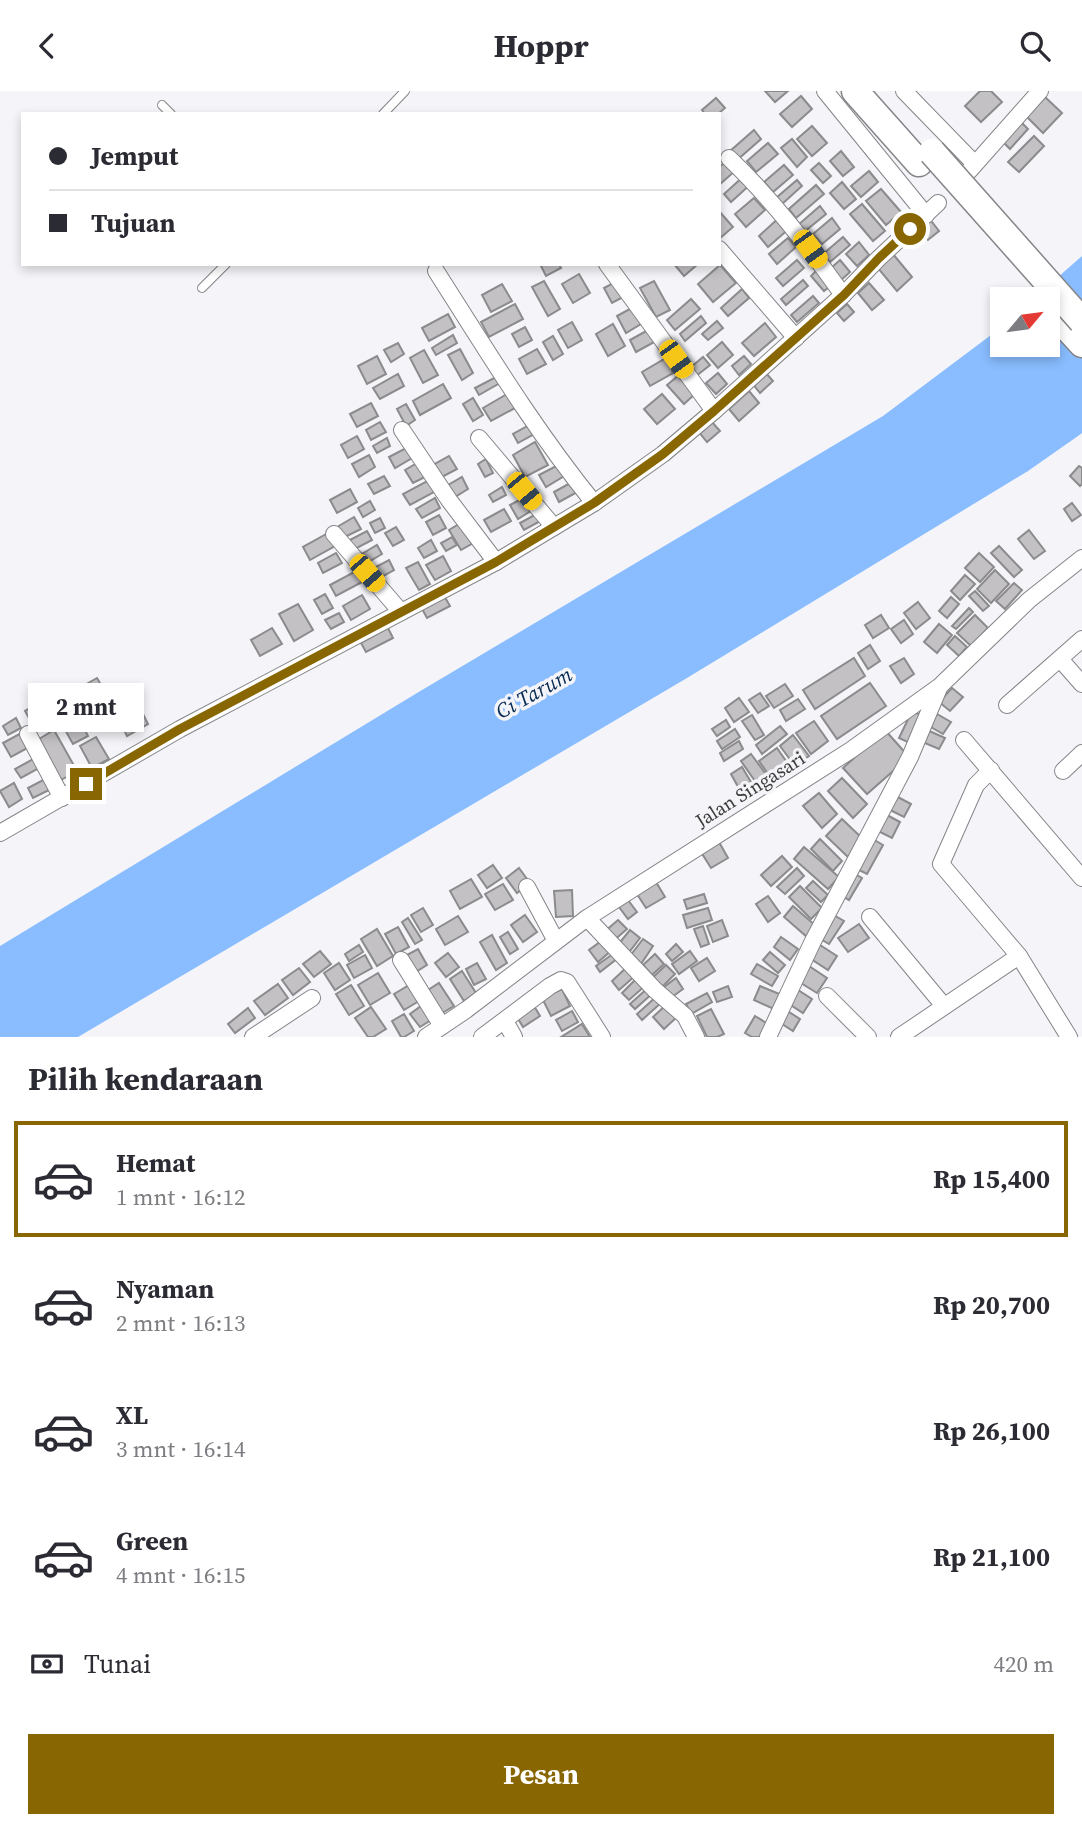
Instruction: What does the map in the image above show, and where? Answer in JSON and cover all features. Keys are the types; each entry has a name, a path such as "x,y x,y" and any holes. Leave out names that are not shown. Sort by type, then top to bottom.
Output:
{"main road":[{"path":"855,91 925,157 1082,321"},
{"path":"877,91 925,157 1032,287"},
{"path":"1060,320 1082,344"}],"street":[{"path":"825,91 926,215"},
{"path":"904,91 971,167 1040,91"},
{"path":"729,158 751,179 797,233 844,295"},
{"path":"0,833 180,729 496,562 594,503 663,454 714,411 844,295 938,203"},
{"path":"721,251 796,338"},
{"path":"608,266 714,411"},
{"path":"436,271 529,417 594,503"},
{"path":"402,430 449,500 496,562"},
{"path":"479,438 554,527"},
{"path":"334,534 401,612"},
{"name":"Jalan Singasari","path":"426,1037 587,918 851,750 940,686 1029,600 1082,558"},
{"path":"1007,705 1082,639"},
{"path":"1060,659 1082,684"},
{"path":"768,1037 813,941 910,757 940,686"},
{"path":"28,734 62,798"},
{"path":"964,740 1080,872"},
{"path":"1063,771 1082,753"},
{"path":"991,770 976,785 941,864 1019,956 1069,1037"},
{"path":"527,887 556,940"},
{"path":"870,917 944,1006"},
{"path":"587,918 655,990 685,1016 696,1037"},
{"path":"899,1037 1019,956"},
{"path":"401,960 442,1025"},
{"path":"482,1037 561,980 567,982 602,1037"},
{"path":"827,996 868,1037"},
{"path":"253,1037 312,998"},
{"path":"505,1021 514,1037"}],"lane":[{"path":"385,112 405,91"},
{"path":"162,105 169,112"},
{"path":"202,288 224,266"}],"water":[{"name":"Ci Tarum","path":"1082,256 1082,433 1078,436 1028,471 687,678 78,1037 0,1037 0,946 417,693 883,416 990,336 990,357 1060,357 1060,287 1047,287"}],"building":[{"path":"765,91 788,91 775,102"},
{"path":"980,91 991,91 1002,102 981,122 965,106"},
{"path":"801,96 812,109 792,127 780,114"},
{"path":"1045,97 1062,113 1043,133 1026,116"},
{"path":"716,98 725,108 720,112 702,110"},
{"path":"1018,119 1028,129 1010,149 1000,139"},
{"path":"812,126 827,143 812,156 797,139"},
{"path":"754,130 761,139 736,161 729,152"},
{"path":"1034,136 1044,146 1019,172 1008,162"},
{"path":"792,139 807,157 797,167 781,148"},
{"path":"768,143 778,154 756,172 747,161"},
{"path":"841,151 854,167 843,176 830,161"},
{"path":"727,161 735,171 721,183 721,166"},
{"path":"819,163 831,176 823,183 811,170"},
{"path":"784,165 793,175 773,192 764,182"},
{"path":"869,171 878,182 861,197 851,186"},
{"path":"745,175 752,183 731,202 724,194"},
{"path":"797,180 802,186 781,205 776,198"},
{"path":"842,182 856,199 844,209 830,193"},
{"path":"816,185 824,194 796,218 789,209"},
{"path":"881,189 901,212 886,225 866,201"},
{"path":"754,198 765,210 746,227 735,214"},
{"path":"862,204 885,231 873,241 850,214"},
{"path":"820,206 826,214 804,232 798,225"},
{"path":"721,213 733,227 721,237"},
{"path":"781,216 791,227 768,247 759,236"},
{"path":"832,218 840,229 822,244 813,234"},
{"path":"929,218 939,231 928,240 917,228"},
{"path":"843,237 850,245 830,262 823,254"},
{"path":"788,238 796,247 777,264 769,254"},
{"path":"859,242 869,255 857,266 846,254"},
{"path":"893,254 912,277 897,291 877,267"},
{"path":"797,260 804,268 783,286 776,278"},
{"path":"840,260 850,272 840,281 830,269"},
{"path":"541,266 560,266 561,268 546,276"},
{"path":"676,266 696,266 684,276"},
{"path":"719,266 736,283 713,302 698,284"},
{"path":"820,267 834,283 824,291 811,276"},
{"path":"579,274 590,293 573,303 562,284"},
{"path":"803,280 808,286 786,305 781,299"},
{"path":"544,281 560,309 548,316 532,287"},
{"path":"617,281 625,296 612,303 604,288"},
{"path":"654,281 670,310 656,317 640,288"},
{"path":"869,283 884,300 872,310 858,293"},
{"path":"502,284 512,301 491,312 482,295"},
{"path":"742,289 749,298 728,316 721,308"},
{"path":"813,296 819,303 797,322 791,315"},
{"path":"691,299 700,309 675,330 667,320"},
{"path":"515,304 523,319 489,337 481,322"},
{"path":"847,304 854,312 844,321 837,313"},
{"path":"637,305 646,321 626,333 617,316"},
{"path":"448,314 455,327 429,341 422,328"},
{"path":"701,316 706,323 685,341 680,334"},
{"path":"717,321 723,328 708,340 702,334"},
{"path":"572,322 582,340 568,348 558,330"},
{"path":"765,323 776,337 754,356 742,343"},
{"path":"613,324 625,346 608,356 596,334"},
{"path":"525,327 532,340 519,347 512,334"},
{"path":"650,329 656,341 636,352 630,340"},
{"path":"453,335 457,343 436,355 432,348"},
{"path":"553,336 563,354 553,360 543,342"},
{"path":"722,342 733,355 718,368 707,355"},
{"path":"398,343 404,354 391,362 384,350"},
{"path":"460,349 473,373 462,380 448,355"},
{"path":"537,349 546,364 527,374 519,359"},
{"path":"424,350 438,375 423,383 410,358"},
{"path":"377,356 386,374 367,384 358,366"},
{"path":"744,356 751,364 739,375 732,366"},
{"path":"703,357 710,365 696,376 690,368"},
{"path":"666,358 673,373 650,386 642,372"},
{"path":"765,372 773,381 760,393 752,383"},
{"path":"718,373 727,384 716,394 706,383"},
{"path":"398,374 404,386 380,399 373,388"},
{"path":"679,375 695,394 684,404 667,385"},
{"path":"496,377 500,383 479,395 475,388"},
{"path":"443,384 451,398 420,415 413,401"},
{"path":"749,391 759,403 739,421 729,409"},
{"path":"507,394 515,408 491,421 483,408"},
{"path":"662,394 675,409 657,424 644,409"},
{"path":"473,398 483,415 473,421 463,404"},
{"path":"371,403 378,416 357,427 350,414"},
{"path":"406,404 415,420 406,426 397,409"},
{"path":"711,421 720,431 707,442 699,432"},
{"path":"380,422 386,432 371,440 366,430"},
{"path":"531,424 536,433 518,443 513,434"},
{"path":"357,436 364,449 348,458 341,445"},
{"path":"387,438 390,446 377,453 373,446"},
{"path":"535,442 548,465 525,477 513,455"},
{"path":"408,447 414,457 395,468 389,457"},
{"path":"369,455 375,467 359,477 352,464"},
{"path":"449,456 457,469 440,478 433,465"},
{"path":"486,459 493,473 485,477 478,464"},
{"path":"417,463 425,477 413,483 405,470"},
{"path":"560,464 566,475 546,487 539,475"},
{"path":"1079,466 1082,468 1080,486 1070,476"},
{"path":"384,476 390,486 374,494 368,484"},
{"path":"462,477 468,489 455,497 448,485"},
{"path":"431,479 438,490 410,505 403,494"},
{"path":"574,481 579,491 559,502 554,492"},
{"path":"502,487 506,495 493,502 489,495"},
{"path":"350,489 357,502 337,513 330,500"},
{"path":"527,496 534,509 518,519 510,505"},
{"path":"435,498 440,508 422,518 416,509"},
{"path":"370,501 375,510 363,517 358,508"},
{"path":"1072,503 1081,515 1072,521 1064,509"},
{"path":"504,509 511,521 491,532 484,520"},
{"path":"540,512 544,519 524,530 520,523"},
{"path":"439,515 446,528 433,535 426,522"},
{"path":"354,517 361,529 343,538 337,527"},
{"path":"380,518 385,528 375,533 370,523"},
{"path":"464,521 475,542 461,550 449,530"},
{"path":"396,527 404,540 393,546 385,533"},
{"path":"1029,530 1045,551 1034,559 1018,539"},
{"path":"367,531 372,540 353,550 348,541"},
{"path":"328,533 335,546 310,560 303,547"},
{"path":"452,537 457,545 446,551 441,543"},
{"path":"431,540 437,551 424,558 418,548"},
{"path":"377,545 382,554 365,564 360,555"},
{"path":"999,546 1022,570 1014,577 991,553"},
{"path":"336,553 342,563 323,573 318,563"},
{"path":"979,553 994,567 980,582 965,568"},
{"path":"443,556 451,571 435,580 426,565"},
{"path":"389,560 394,570 378,579 372,569"},
{"path":"418,562 430,584 419,590 406,568"},
{"path":"995,570 1009,584 991,603 977,589"},
{"path":"356,571 362,582 336,596 330,585"},
{"path":"965,575 975,584 960,600 951,591"},
{"path":"1014,583 1022,590 1005,609 996,601"},
{"path":"975,591 989,606 983,611 969,596"},
{"path":"442,592 450,606 427,618 420,605"},
{"path":"325,594 333,608 322,614 314,600"},
{"path":"362,595 370,609 351,620 343,606"},
{"path":"951,597 959,604 947,618 939,611"},
{"path":"918,602 930,618 916,629 904,613"},
{"path":"298,604 313,630 294,641 279,614"},
{"path":"969,608 973,612 956,629 952,626"},
{"path":"339,613 344,622 331,629 325,620"},
{"path":"881,615 889,628 873,638 865,625"},
{"path":"975,615 988,628 971,646 957,633"},
{"path":"904,620 913,634 901,643 891,629"},
{"path":"939,624 952,635 937,653 924,642"},
{"path":"272,628 282,644 260,656 251,640"},
{"path":"388,628 393,638 366,652 361,643"},
{"path":"955,636 967,647 959,656 947,645"},
{"path":"870,645 880,661 868,669 858,653"},
{"path":"854,658 865,676 815,709 803,690"},
{"path":"904,658 914,674 901,683 890,666"},
{"path":"97,678 104,690 84,700 78,689"},
{"path":"870,683 886,706 837,739 821,716"},
{"path":"785,684 793,696 774,708 766,696"},
{"path":"952,688 963,697 950,711 939,702"},
{"path":"119,693 127,707 98,722 91,709"},
{"path":"760,693 769,706 758,713 749,700"},
{"path":"64,694 71,706 54,716 47,704"},
{"path":"739,698 749,712 734,722 725,708"},
{"path":"798,699 805,709 786,721 780,710"},
{"path":"39,703 44,713 30,720 25,711"},
{"path":"141,710 148,724 127,736 120,722"},
{"path":"912,711 925,717 912,744 899,738"},
{"path":"76,713 88,736 73,744 60,721"},
{"path":"937,714 951,722 943,734 929,726"},
{"path":"752,715 764,735 755,740 742,721"},
{"path":"16,718 21,728 8,735 3,726"},
{"path":"726,720 730,727 717,736 712,729"},
{"path":"814,721 828,741 811,754 796,733"},
{"path":"780,726 787,734 762,754 756,745"},
{"path":"735,729 740,737 722,749 717,741"},
{"path":"925,729 945,738 939,749 920,741"},
{"path":"54,730 77,771 61,780 39,739"},
{"path":"885,730 909,757 867,794 843,768"},
{"path":"23,732 31,746 11,757 3,743"},
{"path":"793,735 809,756 795,766 780,746"},
{"path":"96,737 109,759 92,768 80,746"},
{"path":"739,741 743,749 724,761 720,753"},
{"path":"777,748 793,771 775,784 759,761"},
{"path":"751,754 768,777 757,784 741,761"},
{"path":"35,758 41,767 21,778 15,769"},
{"path":"742,767 754,787 742,794 731,774"},
{"path":"842,778 867,804 853,818 828,791"},
{"path":"45,779 51,789 33,798 28,788"},
{"path":"14,783 22,799 9,807 0,791"},
{"path":"819,793 837,814 822,828 803,806"},
{"path":"894,795 911,804 904,817 886,808"},
{"path":"885,814 900,822 892,838 876,830"},
{"path":"842,819 864,840 848,857 826,836"},
{"path":"871,838 883,845 867,874 855,868"},
{"path":"820,839 842,861 833,871 811,849"},
{"path":"719,842 728,858 711,868 701,852"},
{"path":"804,847 839,877 828,889 794,859"},
{"path":"782,856 792,867 771,886 761,875"},
{"path":"493,865 502,878 487,888 478,875"},
{"path":"519,868 530,883 517,893 506,878"},
{"path":"797,868 804,876 785,894 777,887"},
{"path":"852,872 862,878 849,900 839,894"},
{"path":"471,879 482,897 460,909 450,891"},
{"path":"813,881 828,895 821,902 806,888"},
{"path":"656,882 665,897 646,908 637,894"},
{"path":"503,884 513,900 495,910 485,894"},
{"path":"800,886 822,908 811,919 789,897"},
{"path":"572,890 573,916 556,917 554,891"},
{"path":"704,894 707,903 687,909 684,900"},
{"path":"768,896 780,913 768,922 756,904"},
{"path":"628,900 637,912 628,919 619,907"},
{"path":"793,906 816,926 807,937 784,917"},
{"path":"423,908 433,925 421,932 411,915"},
{"path":"708,908 712,920 687,928 683,915"},
{"path":"832,914 844,921 829,944 817,937"},
{"path":"525,915 537,932 523,942 511,925"},
{"path":"458,916 468,932 445,945 436,929"},
{"path":"408,918 422,940 415,944 402,922"},
{"path":"618,920 627,929 611,943 603,933"},
{"path":"722,920 728,936 713,942 707,926"},
{"path":"859,924 869,938 848,952 838,938"},
{"path":"703,926 709,944 701,947 694,929"},
{"path":"398,927 409,947 396,954 385,934"},
{"path":"377,929 393,956 377,966 361,939"},
{"path":"630,930 640,938 627,955 617,946"},
{"path":"508,932 518,949 510,954 500,937"},
{"path":"492,935 507,963 496,970 480,942"},
{"path":"781,937 798,949 790,960 774,947"},
{"path":"604,939 612,950 598,962 589,950"},
{"path":"643,939 653,946 641,964 630,956"},
{"path":"676,944 683,952 672,961 666,954"},
{"path":"359,945 363,952 349,961 345,954"},
{"path":"820,945 837,956 828,970 811,959"},
{"path":"418,949 427,965 414,973 405,956"},
{"path":"320,951 331,964 314,977 303,964"},
{"path":"690,951 697,961 679,974 672,964"},
{"path":"770,952 785,965 778,973 763,960"},
{"path":"448,953 459,967 446,977 435,963"},
{"path":"614,953 618,958 600,972 596,966"},
{"path":"655,954 664,964 652,975 643,965"},
{"path":"365,955 372,968 354,978 347,965"},
{"path":"707,958 715,971 699,981 691,968"},
{"path":"339,963 350,980 335,990 324,973"},
{"path":"477,963 486,979 474,985 466,969"},
{"path":"757,964 778,976 772,986 751,974"},
{"path":"806,964 827,978 817,993 796,980"},
{"path":"666,965 675,974 657,992 648,982"},
{"path":"628,966 636,975 619,990 612,981"},
{"path":"299,968 310,982 293,995 282,980"},
{"path":"462,971 476,993 464,1001 450,979"},
{"path":"378,973 390,993 370,1005 358,985"},
{"path":"638,977 646,985 629,1000 622,993"},
{"path":"676,978 683,989 672,997 664,987"},
{"path":"439,983 454,1006 439,1015 425,992"},
{"path":"278,984 288,998 265,1015 254,1001"},
{"path":"351,985 364,1006 349,1015 336,994"},
{"path":"409,985 419,1001 404,1010 394,994"},
{"path":"728,986 732,997 717,1002 713,992"},
{"path":"760,986 782,995 776,1010 754,1000"},
{"path":"649,987 654,992 635,1009 630,1004"},
{"path":"795,988 812,999 803,1013 786,1002"},
{"path":"562,989 570,1006 551,1016 542,998"},
{"path":"707,993 712,1002 691,1014 686,1004"},
{"path":"657,996 662,1002 642,1020 637,1014"},
{"path":"667,1004 678,1016 664,1029 653,1017"},
{"path":"421,1006 431,1020 420,1027 410,1014"},
{"path":"534,1006 540,1016 523,1027 517,1017"},
{"path":"371,1007 386,1029 368,1037 355,1018"},
{"path":"248,1008 255,1018 235,1033 228,1024"},
{"path":"711,1009 724,1034 717,1037 707,1037 697,1016"},
{"path":"786,1010 800,1019 793,1031 779,1022"},
{"path":"572,1011 578,1022 562,1031 556,1020"},
{"path":"404,1014 414,1031 401,1037 392,1021"},
{"path":"755,1016 768,1024 760,1037 745,1033"},
{"path":"582,1024 590,1037 561,1037"}],"route":[{"path":"86,784 180,729 496,562 594,503 663,454 714,411 844,295 910,229"}]}
